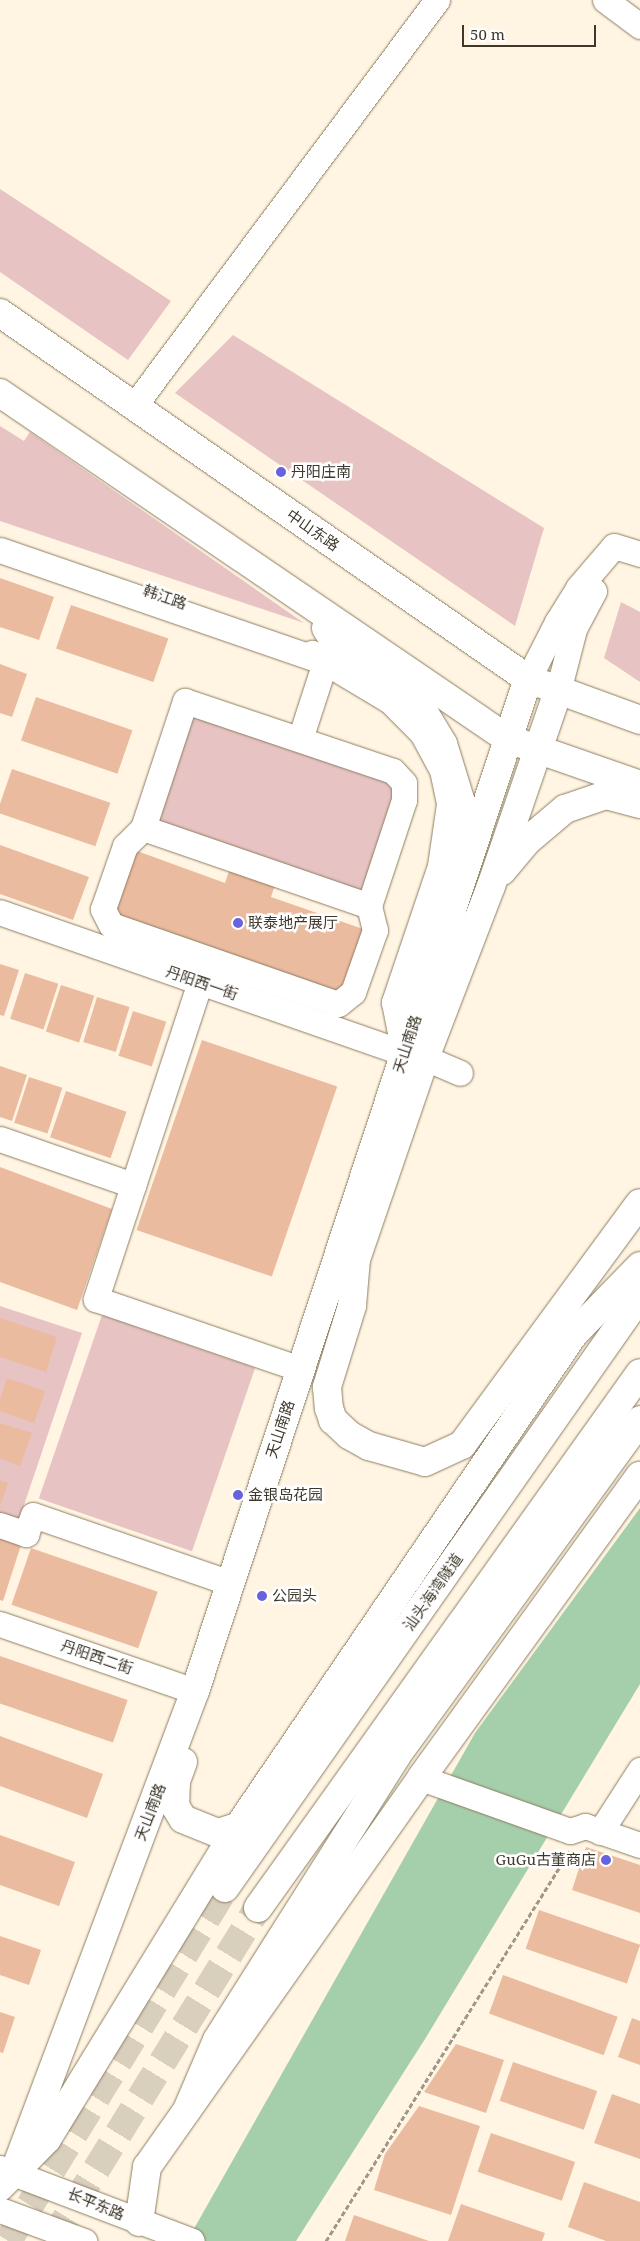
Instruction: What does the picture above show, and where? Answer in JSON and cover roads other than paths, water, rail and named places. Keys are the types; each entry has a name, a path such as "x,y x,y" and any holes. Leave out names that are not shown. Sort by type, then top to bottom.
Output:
{"main road":[{"name":"中山东路","path":"0,313 528,679 640,720"},
{"path":"0,393 314,605 508,739 640,785"},
{"path":"314,605 334,641 396,686 425,714 443,744 461,802 462,878"},
{"name":"天山南路","path":"239,1826 218,1833 183,1819 176,1806 176,1781 356,1259 462,878 528,679"},
{"name":"天山南路","path":"5,2176 194,1690 300,1369 414,1056 491,886 558,691"},
{"path":"491,886 527,841 565,808 606,796 640,804"},
{"path":"356,1259 352,1306 327,1387 328,1408 333,1420 350,1435 369,1446 425,1462 462,1445 640,1203"},
{"path":"5,2176 47,2139 239,1826 573,1335 640,1266"},
{"name":"汕头海湾隧道","path":"225,1888 640,1296"},
{"path":"258,1908 640,1373"},
{"path":"187,2110 218,2040 397,1754 640,1420"},
{"path":"139,2222 146,2167 428,1780 640,1476"}],"street":[{"path":"134,406 437,0"},
{"path":"605,0 640,26"},
{"name":"韩江路","path":"0,539 295,642 325,662"},
{"path":"528,679 557,622 578,588 614,546 634,552 593,593 574,629 558,691"},
{"name":"韩江路","path":"0,550 325,662"},
{"path":"300,739 325,662 390,702 422,733 442,770 449,804 440,866 394,1002 414,1056"},
{"path":"185,701 300,739 393,772 404,783 404,800 369,906 375,930 353,992 338,1004 111,925 103,909 125,846 143,828 185,701"},
{"path":"143,828 369,906"},
{"name":"丹阳西一街","path":"0,912 460,1072"},
{"path":"200,982 96,1299 300,1369"},
{"path":"0,1139 133,1185"},
{"path":"0,1525 26,1534 33,1515 230,1583"},
{"name":"丹阳西二街","path":"0,1624 194,1690"},
{"path":"585,1830 640,1770"},
{"path":"428,1780 585,1830 640,1845"},
{"name":"长平东路","path":"5,2176 185,2238"},
{"path":"0,2210 84,2241"}],"tunnel":[{"path":"8,2241 225,1888"},
{"path":"52,2241 258,1908"}],"place":[{"name":"丹阳庄南","path":"281,472"},
{"name":"联泰地产展厅","path":"238,923"},
{"name":"金银岛花园","path":"238,1495"},
{"name":"公园头","path":"262,1596"},
{"name":"GuGu古董商店","path":"606,1860"}]}
